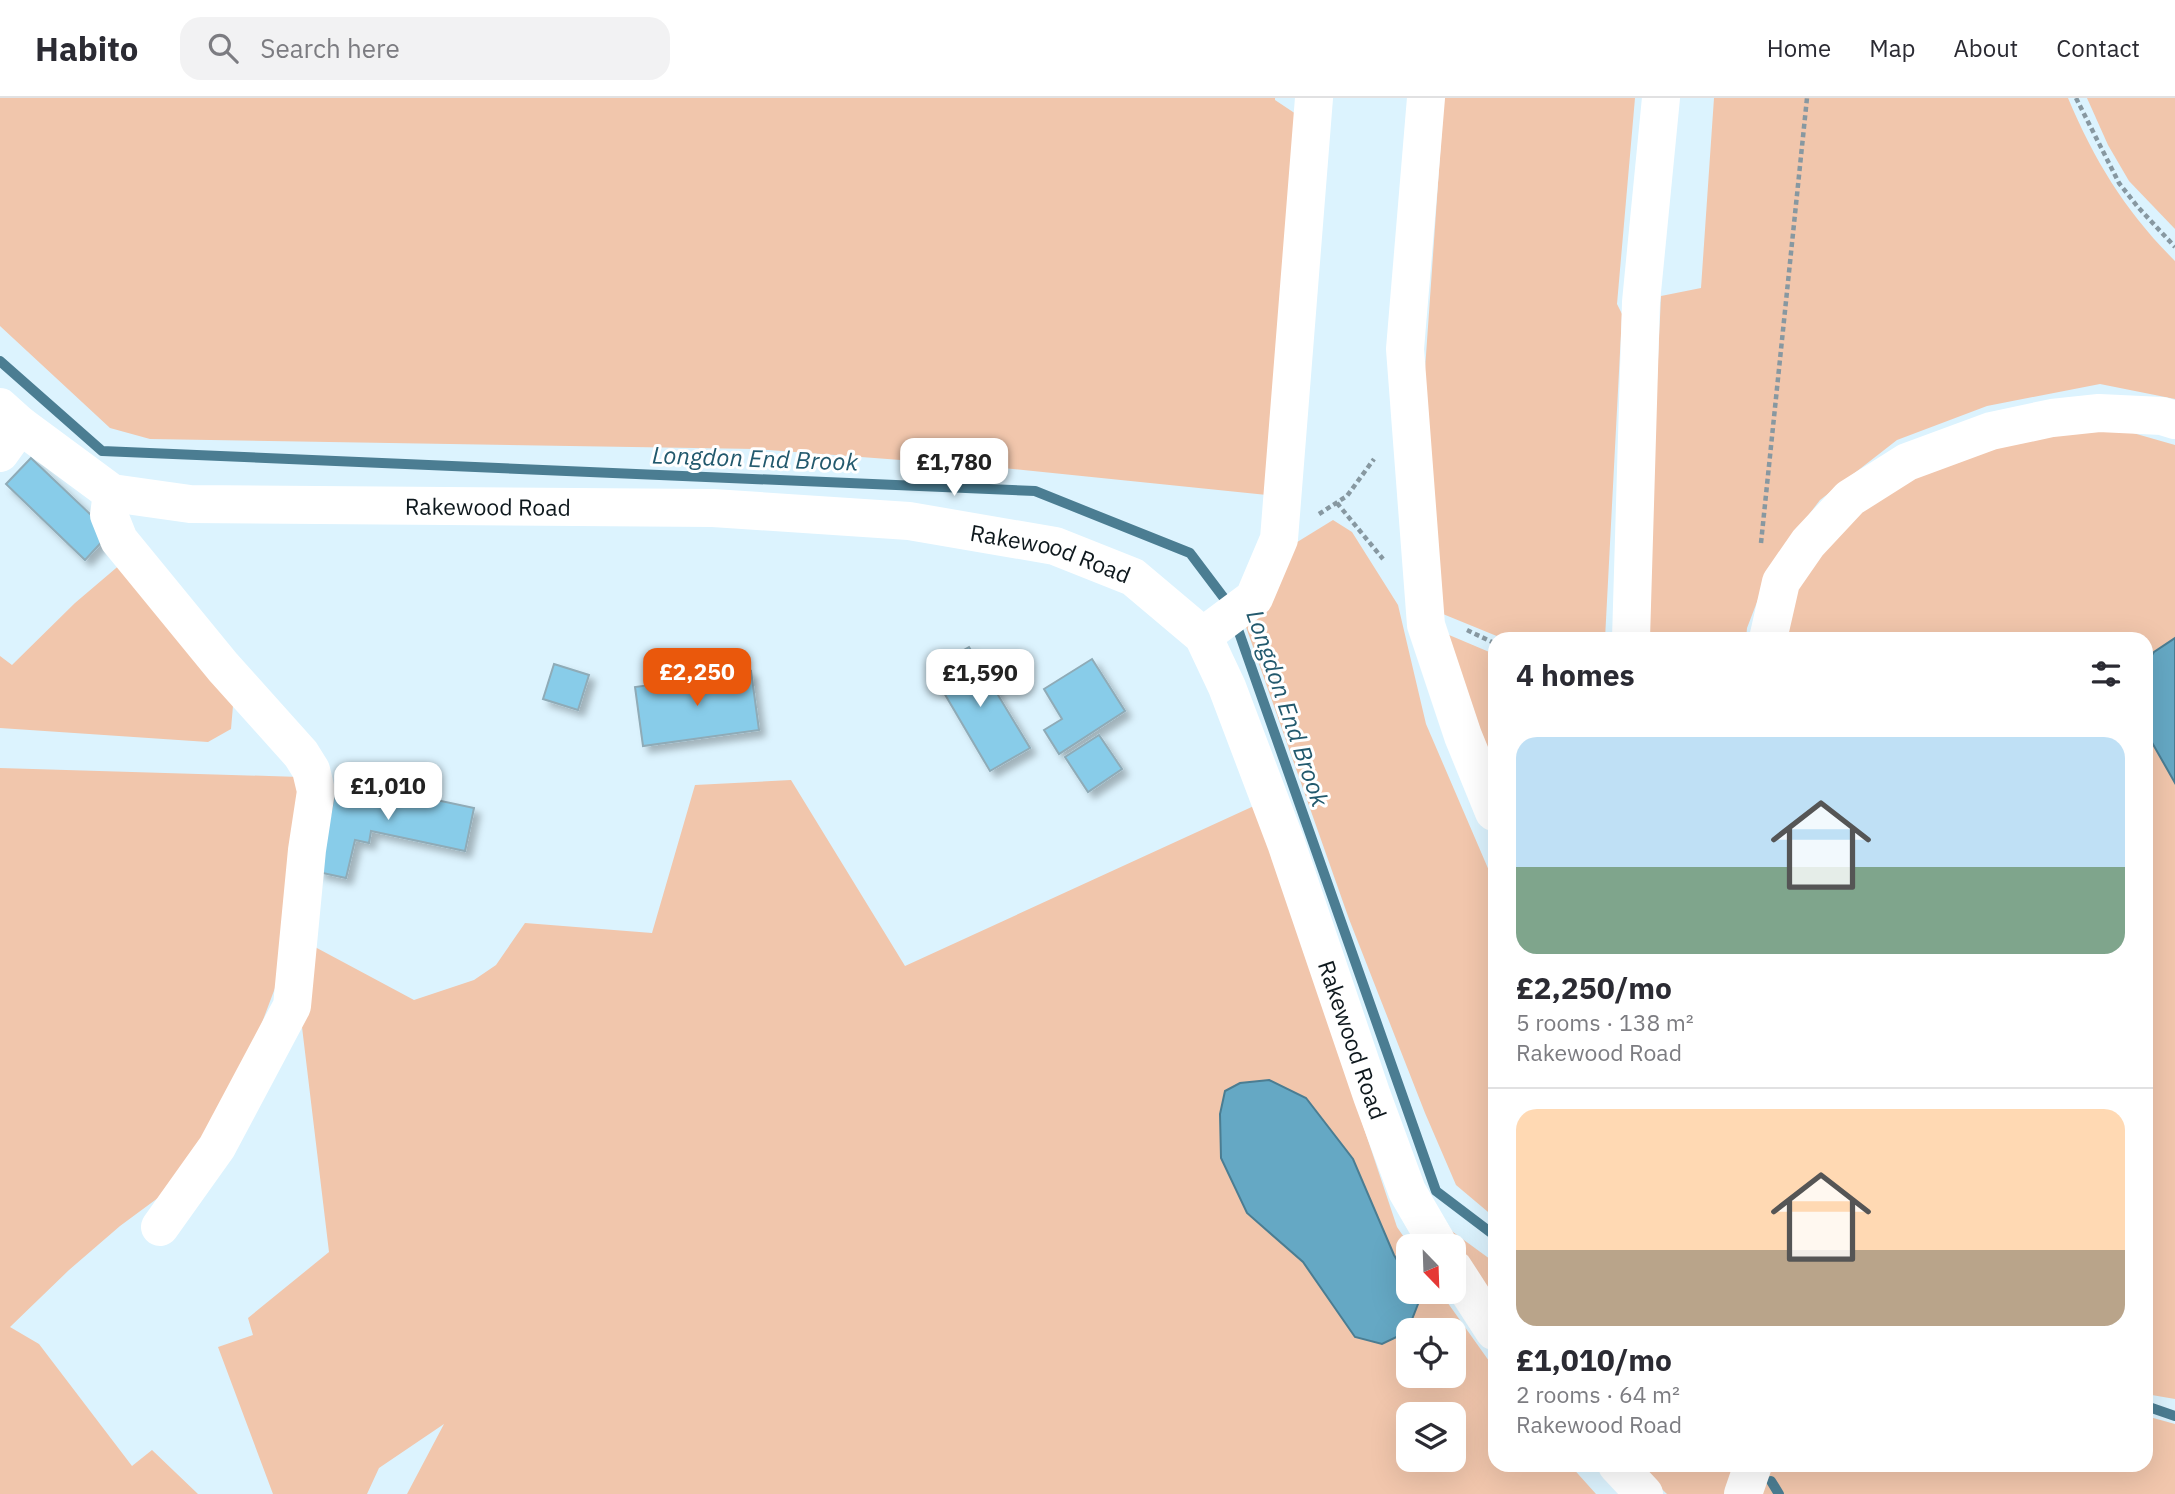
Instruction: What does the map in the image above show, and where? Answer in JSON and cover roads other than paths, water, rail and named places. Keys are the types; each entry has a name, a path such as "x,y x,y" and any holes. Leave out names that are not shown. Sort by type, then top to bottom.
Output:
{"street":[{"path":"1211,630 1254,598 1279,538 1314,98"},
{"path":"1426,98 1405,349 1426,625 1463,736 1488,797"},
{"path":"1631,632 1641,302 1661,98"},
{"path":"1770,632 1781,582 1808,543 1850,498 1907,461 1991,431 2052,418 2099,413 2162,416 2175,420"},
{"name":"Rakewood Road","path":"7,429 113,493 190,504 713,508 909,521 1055,546 1133,577 1211,630 1227,687 1268,794 1372,1096 1407,1191 1432,1234"},
{"path":"113,493 109,515 119,540 223,667 301,754 311,770 316,791 307,850 292,1006 217,1147 160,1227"},
{"path":"1466,1288 1488,1322"},
{"path":"1624,1472 1644,1494"},
{"path":"1743,1494 1751,1472"}],"water":[{"path":"2175,638 2175,783 2153,744 2154,652"},
{"path":"1269,1080 1306,1098 1353,1159 1396,1258 1396,1304 1418,1304 1413,1318 1396,1318 1396,1337 1382,1344 1355,1337 1303,1262 1247,1213 1221,1158 1220,1114 1225,1091 1240,1083"}],"waterway":[{"name":"Longdon End Brook","path":"0,361 102,451 1035,491 1190,553 1230,606"},
{"name":"Longdon End Brook","path":"1235,621 1436,1191 1488,1230"},
{"name":"Longdon End Brook","path":"2153,1408 2175,1416"},
{"path":"1771,1481 1779,1494"}]}
